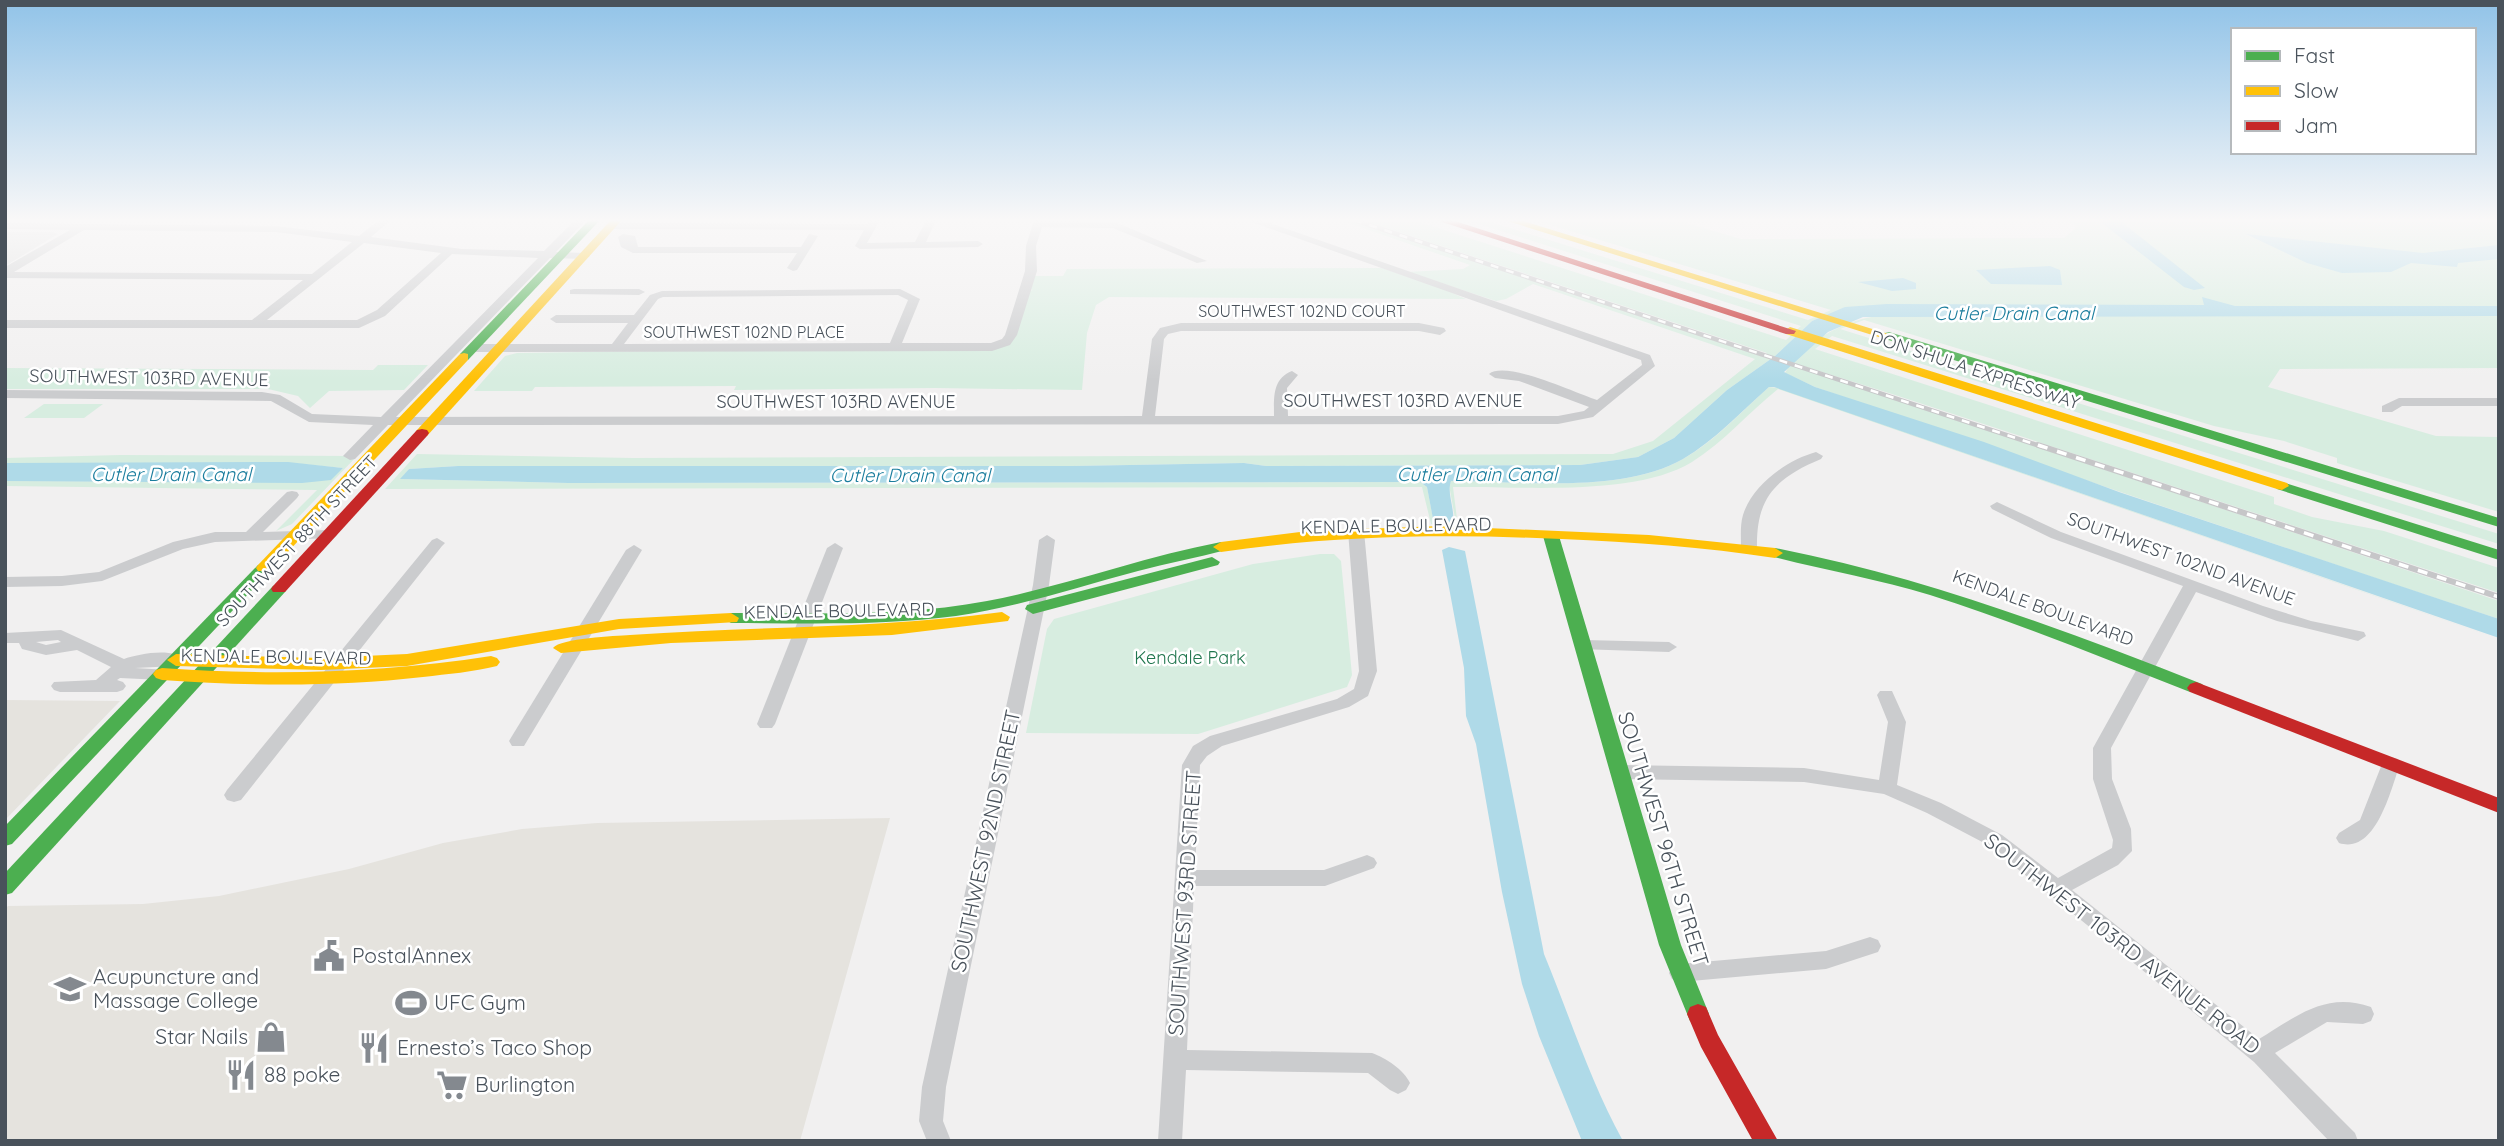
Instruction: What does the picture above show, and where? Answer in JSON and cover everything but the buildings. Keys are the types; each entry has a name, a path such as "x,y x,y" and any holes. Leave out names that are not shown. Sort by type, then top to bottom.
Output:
{"main road":[{"name":"SOUTHWEST 88TH STREET","path":"5,839 472,348 538,273"},
{"name":"SOUTHWEST 88TH STREET","path":"5,887 569,273"},
{"name":"DON SHULA EXPRESSWAY","path":"1608,273 2499,555"},
{"name":"DON SHULA EXPRESSWAY","path":"1683,273 2499,523"},
{"name":"KENDALE BOULEVARD","path":"176,660 408,660 586,629 704,617 805,626 925,630 1037,601 1228,558 1357,537 1521,543 1551,536 1658,539 1749,548 1826,561 1931,588 2145,667 2499,806"},
{"name":"SOUTHWEST 96TH STREET","path":"1551,536 1680,974 1709,1040 1766,1141"},
{"name":"KENDALE BOULEVARD","path":"162,674 197,678 327,679 426,672 576,646 675,634 805,626"}],"street":[{"path":"254,325 318,273"},
{"path":"5,324 343,326 374,318 424,273"},
{"name":"SOUTHWEST 88TH STREET","path":"350,456 535,273"},
{"name":"SOUTHWEST 102ND PLACE","path":"472,348 992,347 1006,342 1011,335 1030,273"},
{"name":"SOUTHWEST 103RD AVENUE","path":"5,394 261,396 275,398 309,418 384,422 1555,421 1583,416 1600,407 1648,369 1648,361 1494,302 1409,273"},
{"path":"5,274 314,277"},
{"path":"574,292 639,292"},
{"path":"591,319 614,292"},
{"path":"615,348 654,298 678,292 900,292 914,299 894,348"},
{"path":"555,319 637,319"},
{"name":"SOUTHWEST 102ND COURT","path":"1148,421 1158,339 1164,331 1181,327 1419,327 1440,331"},
{"path":"1495,374 1521,377 1600,407"},
{"path":"1281,421 1281,388 1292,375"},
{"path":"2387,409 2399,402 2499,402"},
{"path":"1749,548 1749,518 1755,502 1795,464 1816,456"},
{"path":"250,536 292,495"},
{"name":"SOUTHWEST 102ND AVENUE","path":"1997,506 2025,523 2192,584 2325,631 2358,635"},
{"path":"5,582 92,578 125,568 186,542 215,537 329,535"},
{"name":"SOUTHWEST 93RD STREET","path":"1170,1141 1190,776 1197,755 1223,739 1343,704 1355,698 1364,688 1368,671 1357,537"},
{"name":"SOUTHWEST 92ND STREET","path":"939,1141 931,1121 934,1087 1037,601 1046,540"},
{"path":"234,795 437,543"},
{"path":"766,724 835,548"},
{"path":"518,741 634,550"},
{"path":"2057,888 2111,860 2122,851 2122,833 2103,786 2100,759 2106,739 2192,584"},
{"path":"5,638 26,639 28,645 38,650 76,645 121,665 139,660 176,660"},
{"path":"1584,645 1669,647"},
{"path":"121,665 123,673 162,674"},
{"path":"60,686 109,686 121,665"},
{"path":"1886,695 1897,722 1887,788"},
{"path":"2346,838 2368,825 2391,764"},
{"name":"SOUTHWEST 103RD AVENUE ROAD","path":"1620,772 1804,775 1887,788 1934,808 1995,840 2057,888 2258,1051 2346,1141"},
{"path":"1185,878 1325,878 1367,863"},
{"path":"1680,974 1826,960 1870,946"},
{"path":"2258,1051 2324,1012 2363,1014"},
{"path":"1175,1059 1372,1063 1398,1083"}],"shaded area":[{"path":"5,700 120,701 5,820"},
{"path":"890,818 800,1141 5,1141 5,909 8,906 143,904 219,896 349,869 443,843 522,829 597,823"}],"green space":[{"path":"1064,273 1398,273 1486,304 1452,293 1466,299 1109,297 1096,305 1087,333 1082,390 734,390 736,386 535,387 532,391 474,391 505,356 517,353 1004,346 1028,291 1033,290 1029,289 1033,276 1063,276"},
{"path":"1412,273 1512,273 1764,357 1767,353 1525,273 1579,273 1786,340 1801,326 1635,273 1657,273 1808,320 1831,310 1710,273 2499,273 2499,368 2280,369 2268,387 2436,436 2499,437 2499,512 2337,463 2337,458 2284,441 2214,426 1864,320 1840,329 2499,534 2499,544 1832,336 1815,349 2274,497 2274,504 2312,517 2384,531 2499,568 2499,593 1895,395 1800,365 1797,367 2499,601 2499,619 1900,417 1815,387 1785,373 1802,352 1826,334 1853,322 1879,316 1843,309 1812,321 1775,356 1727,390 1674,438 1638,457 1580,465 1266,466 1244,463 1073,466 458,466 409,469 401,479 568,483 1420,482 1427,487 1433,519 1441,527 1431,524 1422,487 385,489 417,454 633,458 1613,454 1653,441 1755,359 1533,284 1506,299 1496,301"},
{"path":"378,365 428,365 404,390 329,391 310,408 298,396 268,389 5,389 5,368 373,370"},
{"path":"1769,387 1779,388 2499,639 1778,389 1704,454 1668,473 1640,481 1609,485 1543,488 1453,487 1457,519 1452,527 1455,518 1449,485 1451,481 1570,483 1631,477 1659,470 1706,444"},
{"path":"44,404 103,404 84,418 24,418"},
{"path":"120,455 357,456 292,524 276,531 317,490 5,486 5,481 301,482 333,476 343,468 291,463 5,463 5,458"},
{"name":"Kendale Park","path":"1334,554 1341,561 1352,675 1347,687 1198,734 1026,733 1047,629 1054,619 1253,564"}],"water":[{"path":"1980,273 2060,273 2062,285 1991,284"},
{"path":"2167,273 2187,273 2205,288 2194,290 2184,287"},
{"path":"1903,278 1916,283 1916,289 1892,291 1858,282"},
{"name":"Cutler Drain Canal","path":"2202,297 2235,306 2499,306 2499,316 1863,317 1828,332 1784,372 1815,387 1984,442 2119,492 2499,619 2499,638 1774,387 1769,387 1717,435 1694,452 1658,470 1631,477 1570,483 1451,481 1452,527 1441,527 1433,519 1427,487 1420,482 568,483 400,479 409,469 458,466 1073,466 1244,463 1266,466 1580,465 1638,457 1674,438 1727,390 1775,356 1812,321 1845,307 1887,304 2204,305"},
{"name":"Cutler Drain Canal","path":"288,462 343,468 331,480 302,483 5,481 5,463"},
{"path":"1449,547 1465,551 1544,954 1590,1072 1623,1141 1582,1141 1539,1036 1522,984 1502,892 1476,744 1466,716 1464,668 1442,550"}],"railway":[{"path":"1516,273 2043,447"},
{"path":"2038,445 2499,597"}],"traffic: fast":[{"path":"464,357 544,273"},
{"path":"1889,336 2499,523"},
{"path":"2282,486 2499,555"},
{"path":"1551,536 1670,945 1698,1014"},
{"path":"731,618 860,618 955,611 987,606 1162,559 1221,547"},
{"path":"1775,553 1830,563 1936,592 2041,628 2196,688"},
{"path":"1033,609 1212,562"},
{"path":"5,839 264,568"},
{"path":"5,887 279,589"}],"traffic: slow":[{"path":"422,433 568,273"},
{"path":"1684,273 1889,336"},
{"path":"1790,331 2282,486"},
{"path":"264,568 464,357"},
{"path":"1221,547 1308,536 1441,531 1649,539 1775,553"},
{"path":"561,648 671,637 892,629 1002,617"},
{"path":"176,660 321,664 407,660 619,624 731,618"},
{"path":"162,674 245,679 327,678 409,673 491,662"}],"traffic: jam":[{"path":"1609,273 1790,331"},
{"path":"279,589 422,433"},
{"path":"2196,688 2499,806"},
{"path":"1698,1014 1709,1040 1766,1141"}],"place":[{"name":"PostalAnnex","path":"329,956"},
{"name":"Acupuncture and Massage College","path":"70,989"},
{"name":"UFC Gym","path":"411,1003"},
{"name":"Star Nails","path":"271,1037"},
{"name":"Ernesto’s Taco Shop","path":"374,1048"},
{"name":"88 poke","path":"241,1075"},
{"name":"Burlington","path":"452,1085"}]}
